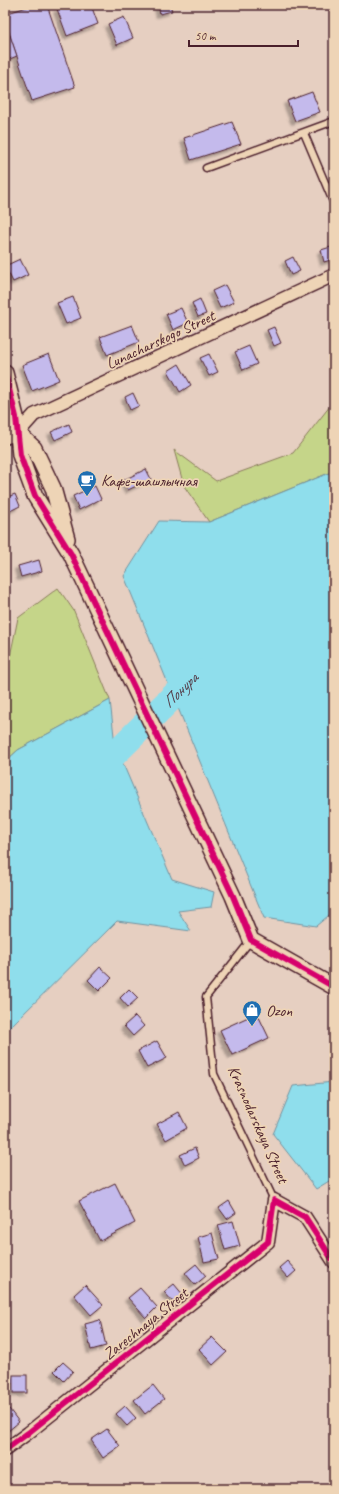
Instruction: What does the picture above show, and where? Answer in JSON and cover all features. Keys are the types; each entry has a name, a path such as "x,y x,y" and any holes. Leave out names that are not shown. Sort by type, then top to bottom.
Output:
{"street":[{"name":"Lunacharskogo Street","path":"11,435 34,415 334,275"},
{"path":"5,373 16,416 11,435 34,448 53,488 71,554 233,896 251,940 334,987"},
{"name":"Krasnodarskaya Street","path":"274,1200 305,1217 334,1262"},
{"name":"Zarechnaya Street","path":"5,1450 268,1242 274,1200"}],"lane":[{"path":"206,168 334,121"},
{"path":"304,133 334,204"},
{"name":"Krasnodarskaya Street","path":"251,940 206,997 214,1074 274,1200"}],"green space":[{"path":"334,401 334,471 209,522 184,486 174,450 216,481 293,453"},
{"path":"58,588 74,611 110,700 18,750 5,762 5,681 18,618"}],"water":[{"path":"334,471 334,911 316,926 264,918 124,576 159,521 209,522"},
{"path":"110,700 115,745 172,879 214,892 211,907 178,911 191,931 117,921 5,1032 5,762 18,750"},
{"path":"334,1082 334,1178 316,1189 273,1134 293,1086"}],"building":[{"path":"33,5 47,5 75,87 32,101 5,21 5,14"},
{"path":"68,5 91,5 98,24 67,36 57,9"},
{"path":"158,5 170,5 172,11 160,14"},
{"path":"124,17 133,38 117,45 108,24"},
{"path":"5,21 17,56 5,61"},
{"path":"312,92 320,112 295,121 287,101"},
{"path":"232,122 241,144 191,160 184,138"},
{"path":"334,246 334,259 324,262 321,250"},
{"path":"293,257 300,271 291,275 285,261"},
{"path":"20,259 28,275 13,282 5,266"},
{"path":"225,285 234,302 220,308 212,291"},
{"path":"73,297 81,318 66,324 57,303"},
{"path":"200,299 206,314 198,317 192,303"},
{"path":"181,308 188,323 173,330 166,314"},
{"path":"132,325 139,342 107,355 100,337"},
{"path":"274,327 281,343 274,346 267,330"},
{"path":"249,346 257,364 243,370 235,352"},
{"path":"49,354 59,380 32,391 22,365"},
{"path":"209,354 218,372 209,376 200,358"},
{"path":"179,364 191,385 180,392 168,371"},
{"path":"133,393 139,406 130,410 125,397"},
{"path":"69,424 72,432 55,440 51,432"},
{"path":"146,469 151,479 128,490 124,480"},
{"path":"95,486 101,499 79,510 73,496"},
{"path":"15,494 20,506 8,512 5,506 5,498"},
{"path":"39,560 42,571 21,577 18,566"},
{"path":"100,967 112,978 99,991 88,980"},
{"path":"129,989 138,998 128,1007 120,998"},
{"path":"257,1013 269,1038 232,1055 220,1030"},
{"path":"135,1016 144,1026 133,1036 124,1026"},
{"path":"157,1041 167,1058 147,1068 138,1051"},
{"path":"179,1112 187,1128 166,1140 157,1124"},
{"path":"195,1148 199,1158 185,1165 180,1155"},
{"path":"115,1183 135,1223 100,1241 79,1201"},
{"path":"229,1201 236,1213 227,1219 219,1208"},
{"path":"233,1221 240,1246 225,1250 218,1225"},
{"path":"212,1233 219,1259 204,1262 198,1237"},
{"path":"287,1261 296,1271 288,1278 279,1268"},
{"path":"196,1264 206,1276 195,1285 185,1273"},
{"path":"174,1284 184,1296 175,1304 164,1292"},
{"path":"85,1285 103,1305 91,1315 74,1295"},
{"path":"140,1288 157,1307 146,1318 128,1298"},
{"path":"100,1320 106,1346 91,1350 85,1324"},
{"path":"212,1337 227,1352 213,1365 199,1349"},
{"path":"63,1362 73,1371 64,1381 54,1371"},
{"path":"13,1375 27,1375 27,1393 13,1393"},
{"path":"153,1385 164,1399 145,1414 134,1400"},
{"path":"6,1405 19,1422 8,1431 5,1427"},
{"path":"125,1406 136,1418 127,1426 116,1414"},
{"path":"107,1429 120,1446 103,1458 91,1440"}],"waterway":[{"name":"Понура","path":"92,776 198,672"}],"cycle path":[{"path":"5,373 16,417 20,455 35,496 71,554 233,896 251,940 334,987"},
{"path":"5,1450 268,1242 274,1200 305,1217 334,1262"}],"place":[{"name":"Кафе-шашлычная","path":"87,497"},
{"name":"Ozon","path":"252,1027"}]}
